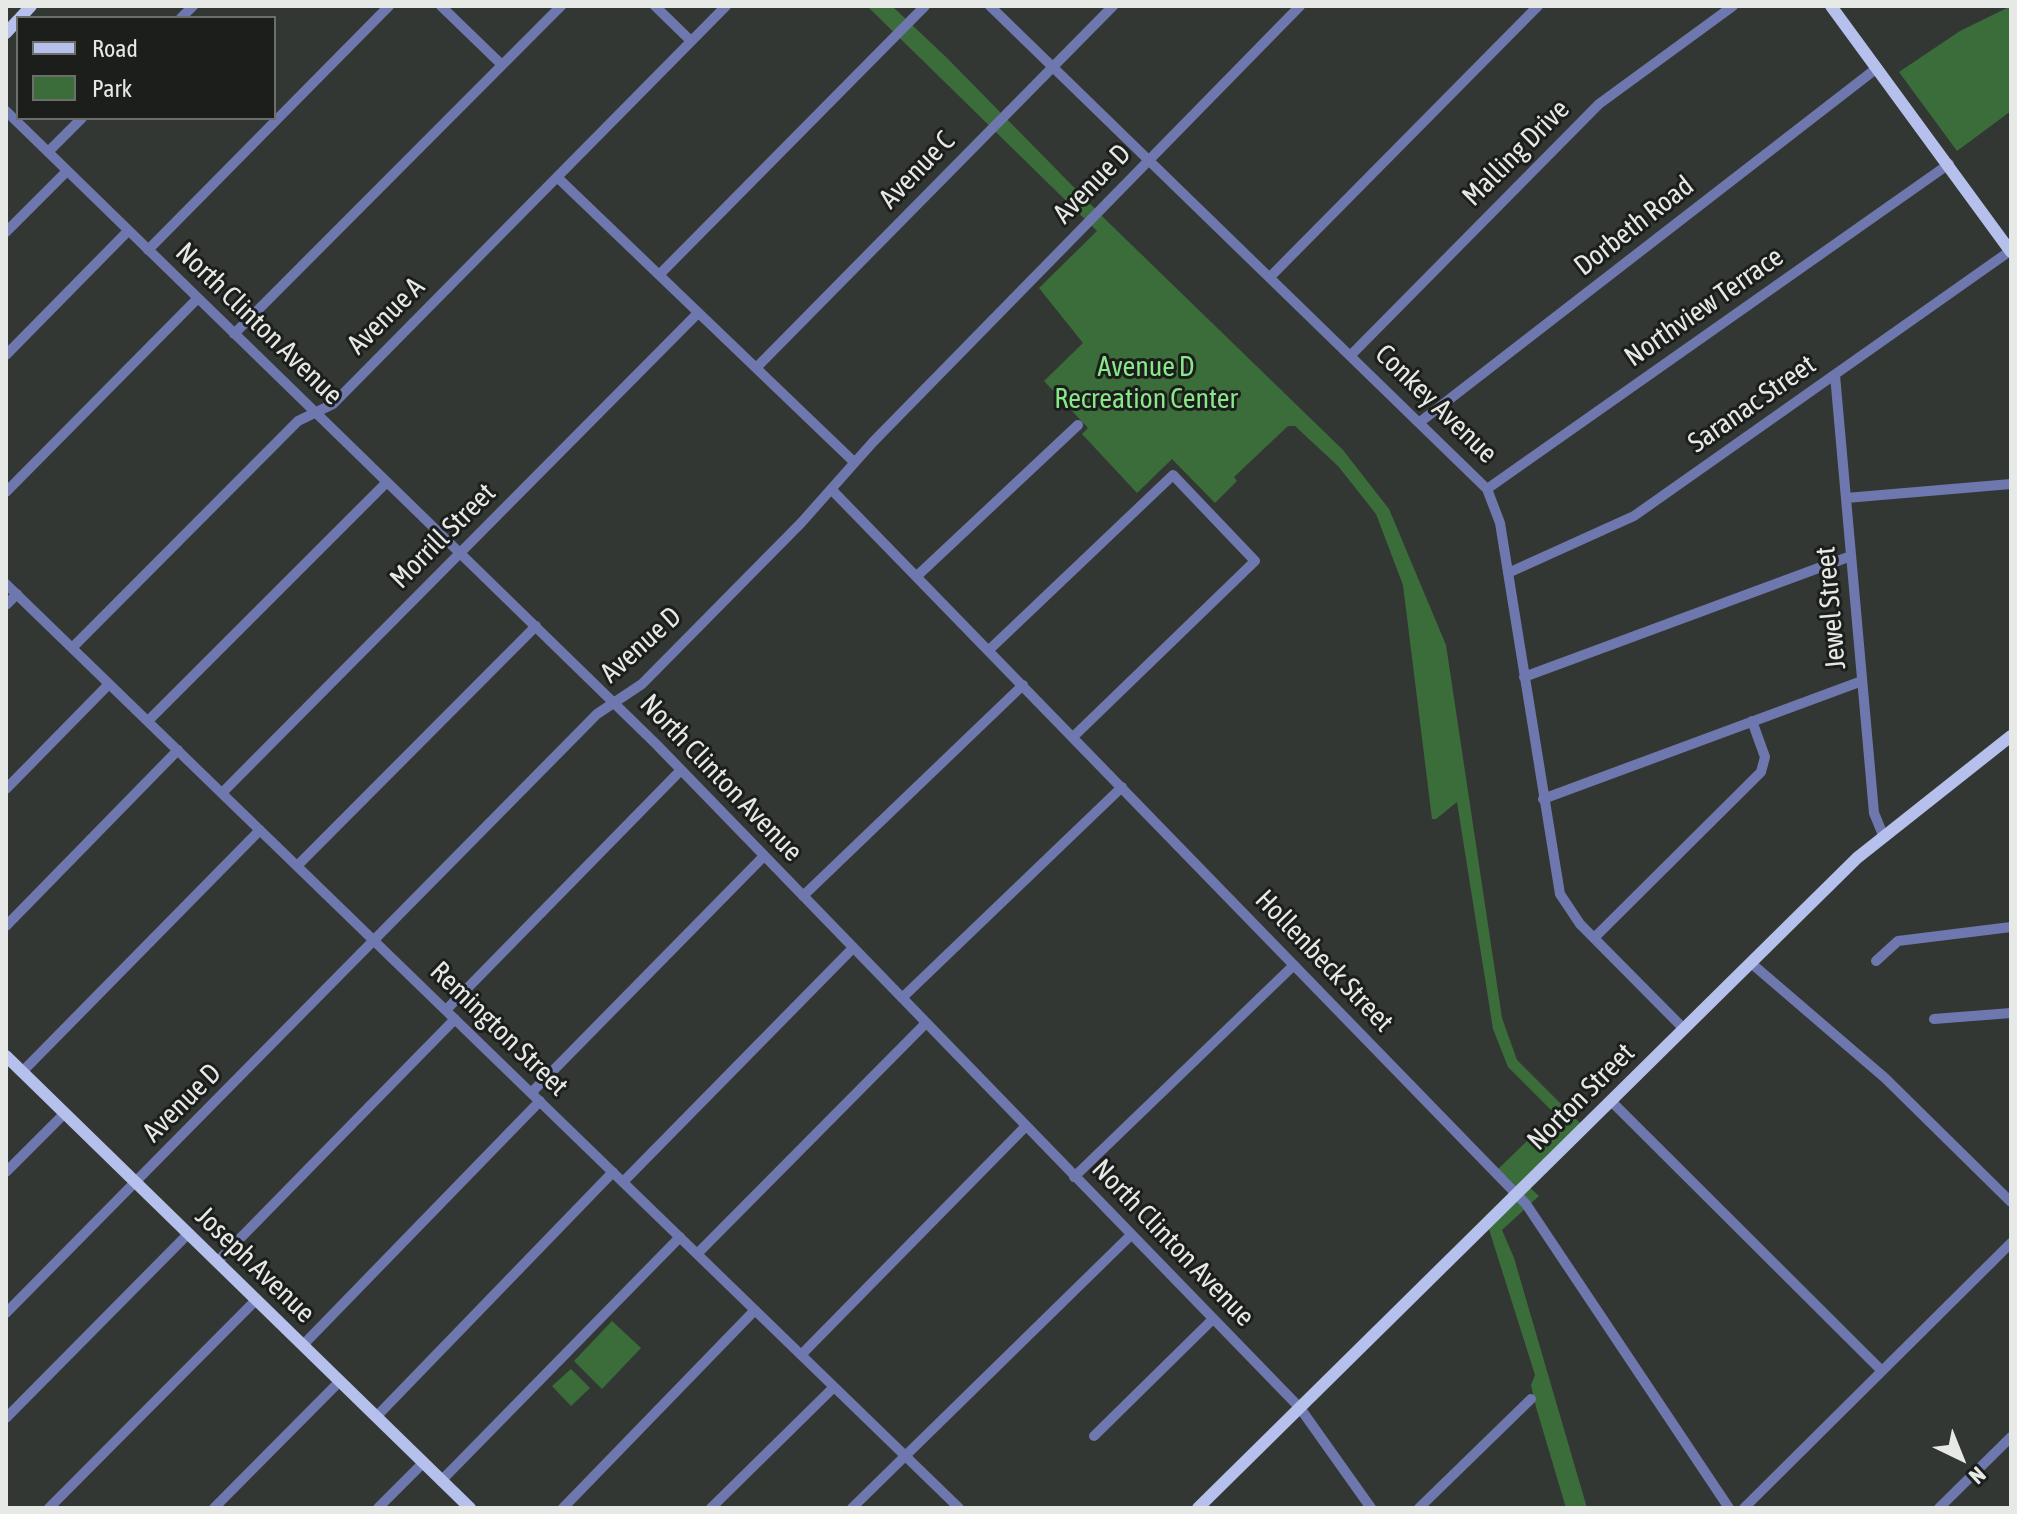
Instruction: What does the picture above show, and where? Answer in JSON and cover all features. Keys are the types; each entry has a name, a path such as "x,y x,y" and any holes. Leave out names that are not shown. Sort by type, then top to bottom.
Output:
{"main road":[{"path":"1831,6 2011,252"},
{"name":"Norton Street","path":"1198,1508 1883,835 2011,736"},
{"name":"Joseph Avenue","path":"6,1056 470,1508"}],"street":[{"path":"148,250 389,6"},
{"path":"441,6 502,65"},
{"path":"234,334 561,6"},
{"path":"655,6 691,41"},
{"name":"Avenue A","path":"72,648 298,421 333,404 726,6"},
{"path":"659,275 925,6"},
{"name":"Conkey Avenue","path":"990,6 1487,489 1498,515 1560,894 1573,916 1684,1029"},
{"name":"Avenue C","path":"756,368 1113,6"},
{"path":"1270,277 1538,6"},
{"name":"Malling Drive","path":"1351,355 1599,104 1733,6"},
{"name":"Avenue D","path":"6,1313 597,714 642,684 1297,7"},
{"name":"Dorbeth Road","path":"1420,422 1877,68"},
{"name":"North Clinton Avenue","path":"6,111 681,770 1300,1408 1371,1508"},
{"path":"48,152 80,120"},
{"name":"Northview Terrace","path":"1487,489 1949,164"},
{"path":"6,232 67,171"},
{"path":"557,177 854,462"},
{"path":"6,355 128,231"},
{"name":"Saranac Street","path":"1508,573 1634,516 2011,252"},
{"path":"6,492 198,298"},
{"name":"Morrill Street","path":"222,793 698,313"},
{"name":"Jewel Street","path":"1835,375 1874,813 1883,835"},
{"path":"917,576 1078,425"},
{"path":"989,650 1173,475 1255,561 1073,737"},
{"path":"148,721 387,482"},
{"path":"1846,498 2011,484"},
{"name":"Hollenbeck Street","path":"831,489 1517,1194 1539,1220 1729,1508"},
{"path":"1524,677 1851,556"},
{"name":"Remington Street","path":"6,584 959,1508"},
{"path":"6,605 17,594"},
{"path":"297,866 536,626"},
{"path":"1543,799 1862,681"},
{"path":"6,789 109,684"},
{"path":"803,896 1023,685"},
{"path":"1594,938 1761,772 1765,757 1752,721"},
{"path":"6,926 178,750"},
{"path":"446,1010 681,770"},
{"path":"902,998 1122,787"},
{"path":"22,1072 260,830"},
{"path":"531,1093 764,856"},
{"path":"1876,961 1898,941 2011,927"},
{"path":"623,1182 853,948"},
{"path":"1751,963 1885,1078 2011,1202"},
{"path":"1074,1177 1294,965"},
{"path":"1934,1019 2011,1013"},
{"path":"217,1262 455,1019"},
{"path":"697,1254 926,1023"},
{"path":"303,1345 540,1101"},
{"path":"1612,1102 1882,1371"},
{"path":"6,1172 65,1113"},
{"path":"801,1355 1025,1127"},
{"path":"376,1417 613,1172"},
{"path":"6,1418 188,1234"},
{"path":"852,1508 1131,1235"},
{"path":"441,1481 680,1237"},
{"path":"1744,1508 2011,1243"},
{"path":"49,1508 256,1300"},
{"path":"563,1508 755,1310"},
{"path":"1094,1436 1213,1319"},
{"path":"214,1508 340,1381"},
{"path":"711,1508 834,1387"},
{"path":"1419,1508 1531,1399"},
{"path":"1939,1508 2011,1437"},
{"path":"378,1508 423,1463"}],"green space":[{"name":"Avenue D Recreation Center","path":"867,6 892,6 946,57 1107,221 1343,450 1389,509 1446,645 1502,1018 1517,1060 1585,1128 1527,1185 1539,1196 1502,1230 1514,1258 1587,1508 1566,1508 1536,1407 1531,1385 1535,1375 1487,1223 1516,1194 1495,1172 1555,1114 1508,1067 1493,1029 1457,802 1432,819 1403,585 1376,514 1338,466 1295,426 1288,426 1234,477 1237,481 1215,503 1172,459 1137,493 1082,434 1088,428 1044,381 1083,343 1039,288 1097,231"},
{"path":"2011,6 2011,111 1957,151 1899,72 1960,31"},
{"path":"612,1321 641,1348 602,1389 574,1361"},
{"path":"571,1369 590,1388 571,1406 552,1386"}]}
